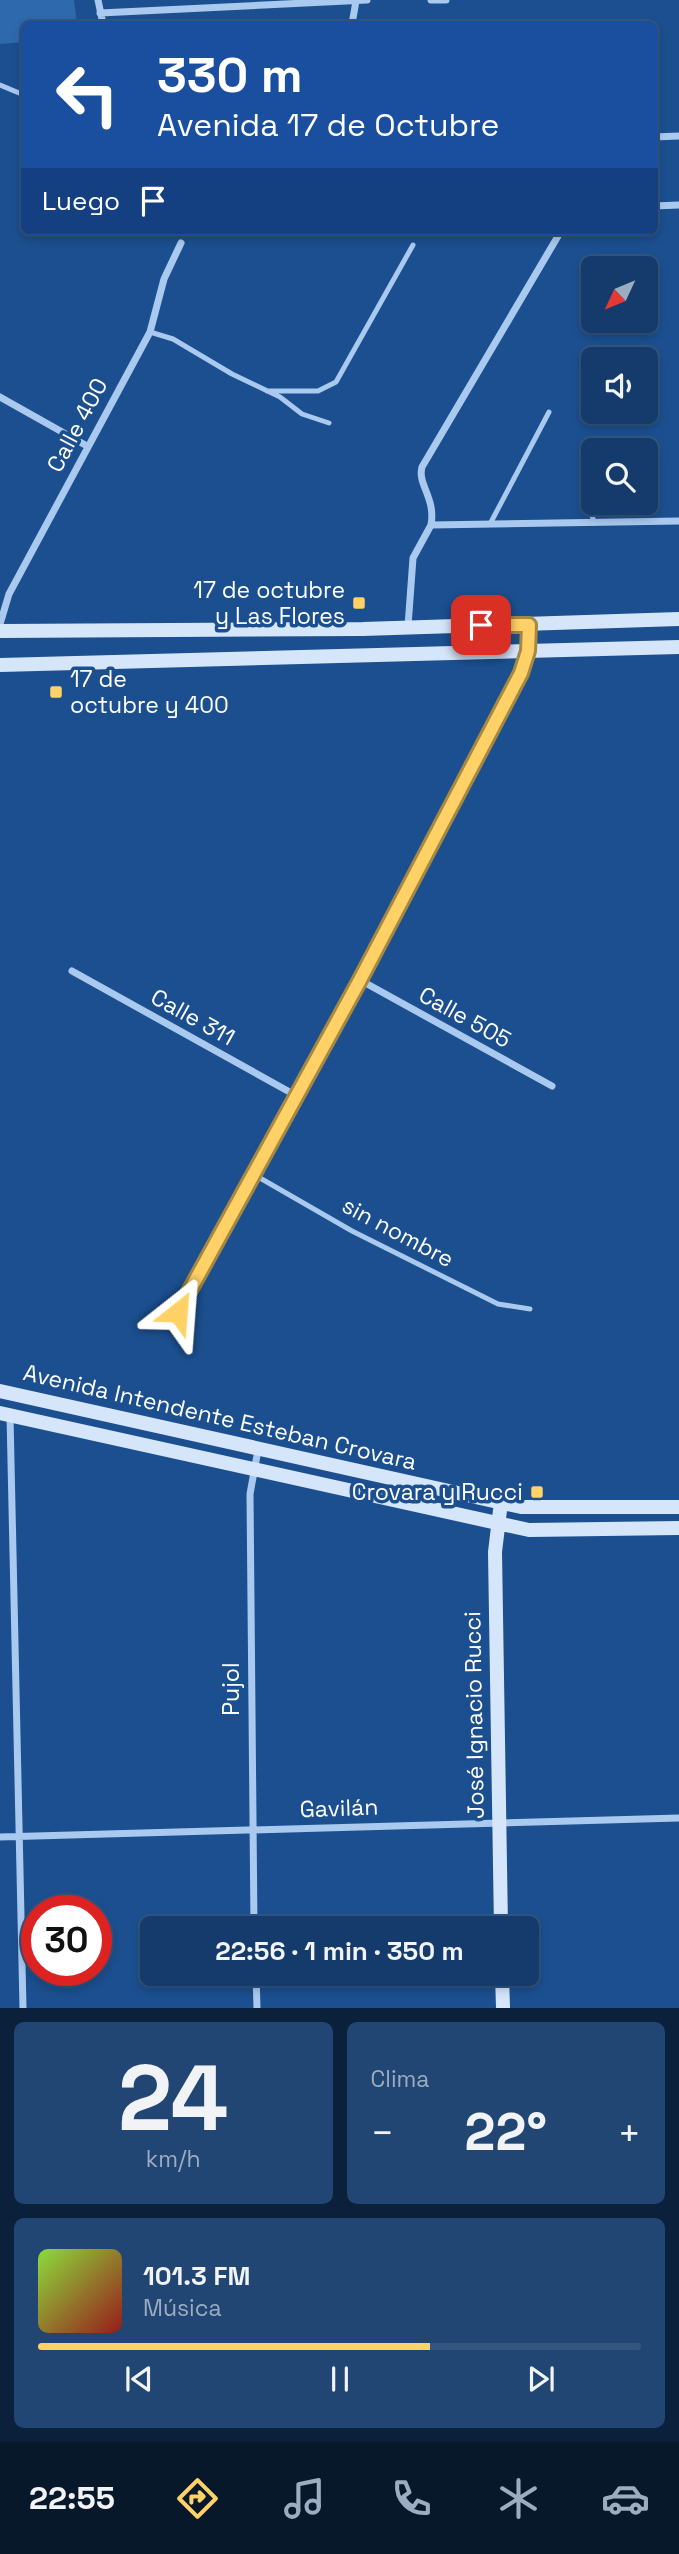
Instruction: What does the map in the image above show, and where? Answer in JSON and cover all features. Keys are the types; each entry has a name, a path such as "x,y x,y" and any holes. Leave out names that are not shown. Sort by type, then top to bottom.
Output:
{"main road":[{"path":"0,631 363,629 679,619"},
{"path":"0,665 679,647"},
{"name":"Avenida Intendente Esteban Crovara","path":"0,1391 535,1509 679,1507"},
{"name":"Avenida Intendente Esteban Crovara","path":"5,1414 497,1524 548,1532 679,1528"},
{"name":"José Ignacio Rucci","path":"501,1502 497,1524 501,1916"},
{"path":"502,1986 503,2008"}],"street":[{"path":"99,0 102,21"},
{"path":"100,13 367,0"},
{"path":"431,0 446,0"},
{"path":"353,21 356,1"},
{"path":"658,137 679,136"},
{"path":"658,206 679,205"},
{"path":"408,626 413,558 431,525 432,500 421,481 422,467 560,235"},
{"name":"Calle 400","path":"0,624 9,594 149,332 164,279 181,243"},
{"path":"0,397 87,446"},
{"path":"431,525 679,521"},
{"path":"178,1312 360,980 521,673 528,651 529,625"},
{"name":"Calle 311","path":"72,971 295,1096"},
{"name":"Calle 505","path":"360,980 552,1086"},
{"path":"5,1414 23,2008"},
{"name":"Pujol","path":"254,1916 250,1494 258,1450"},
{"name":"Gavilán","path":"0,1837 679,1818"},
{"path":"256,1986 257,2008"}],"lane":[{"path":"0,85 21,94"},
{"path":"267,391 318,391 336,382 413,245"},
{"path":"149,332 173,339 267,391 302,414 329,423"},
{"path":"490,524 549,412"},
{"path":"593,515 594,523"},
{"name":"sin nombre","path":"253,1174 352,1231 498,1304 530,1309"}],"shaded area":[{"path":"0,0 74,0 77,21 21,21 21,42 0,44"}],"place":[{"name":"17 de octubre y Las Flores","path":"359,603"},
{"name":"17 de octubre y 400","path":"56,692"},
{"name":"Crovara y Rucci","path":"537,1492"}],"route":[{"path":"178,1312 360,980 521,673 528,651 529,625 481,625"}]}
